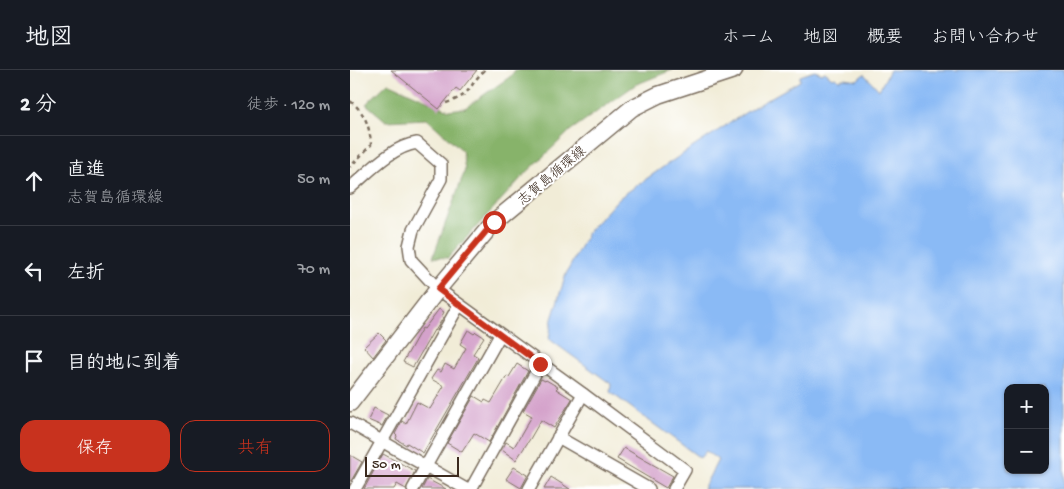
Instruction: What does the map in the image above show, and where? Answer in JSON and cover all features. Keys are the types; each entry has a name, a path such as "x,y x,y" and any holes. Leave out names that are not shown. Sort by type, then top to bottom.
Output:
{"main road":[{"name":"志賀島循環線","path":"350,402 438,289 494,222 632,108 658,95 734,70"}],"street":[{"path":"350,188 398,149 408,145 417,144 441,164 441,179 414,230 409,246 410,260 438,289 685,470 674,489"},
{"path":"355,489 459,305"},
{"path":"413,489 500,335"},
{"path":"471,489 540,364"},
{"path":"529,489 583,394"},
{"path":"350,423 466,489"},
{"path":"558,438 649,489"}],"path":[{"path":"446,103 466,95 479,75 485,70"},
{"path":"350,101 361,110 370,130 371,145 350,167"}],"green space":[{"path":"515,70 672,70 635,85 571,130 522,177 448,258 433,257 465,170 462,150 427,119 386,121 366,104 388,83 449,110 465,108 511,76"}],"water":[{"path":"890,70 1064,70 1064,489 703,489 718,460 706,451 700,458 610,392 611,384 549,339 552,319 566,274 588,232 619,198 754,107 800,81 800,76 815,71 822,74 825,72 832,78 835,77 839,80 845,78 857,80 864,74 879,90"}],"building":[{"path":"391,70 477,70 460,91 456,88 439,109"},
{"path":"439,309 444,312 443,318 413,367 403,362 422,328 424,329"},
{"path":"468,330 484,337 473,354 478,357 477,360 423,453 407,443 406,445 396,439 397,436 395,434 402,421 406,424 417,402 430,409 444,386 431,379 437,370 441,372 445,364 454,369 466,348 460,344"},
{"path":"379,333 386,340 373,357 364,347"},
{"path":"517,364 528,371 489,442 474,433 462,452 447,443 474,396 484,402 485,400 491,403 507,376 509,377"},
{"path":"541,379 558,387 556,389 572,399 554,428 541,420 516,460 502,450 506,442 514,447 532,416 523,411"},
{"path":"374,408 388,415 382,426 368,420"},
{"path":"624,448 673,476 666,488 617,459"},
{"path":"383,454 415,471 406,489 397,484 394,489 364,489"},
{"path":"350,455 362,462 351,481 350,481"},
{"path":"514,467 528,475 521,488 506,479"},
{"path":"551,477 570,489 544,489"},
{"path":"427,479 446,489 422,489"}],"route":[{"path":"494,222 438,289 540,364"}]}
